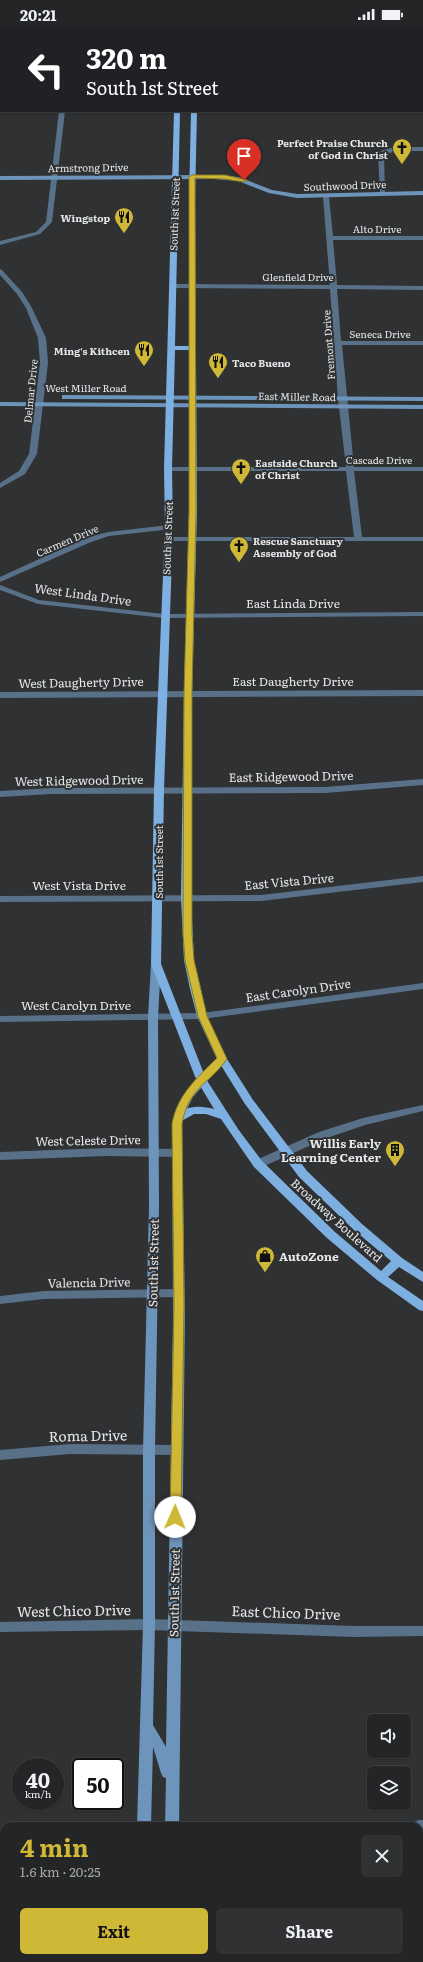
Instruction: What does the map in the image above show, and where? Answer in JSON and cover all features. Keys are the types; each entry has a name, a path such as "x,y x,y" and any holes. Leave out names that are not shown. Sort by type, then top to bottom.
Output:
{"main road":[{"name":"South 1st Street","path":"172,1822 179,1293 176,1153 178,1119 183,1102 200,1079 222,1059 202,1016 189,960 186,898 192,469 192,286 176,177 177,112"},
{"name":"South 1st Street","path":"144,1822 149,1624 153,1017 158,898 159,790 164,616 169,527 168,469 173,286 192,177 194,112"},
{"name":"Armstrong Drive","path":"0,178 176,177"},
{"name":"Southwood Drive","path":"176,177 232,178 250,182 276,193 297,196 326,197 382,193 423,193"},
{"path":"172,348 192,348"},
{"name":"West Miller Road","path":"0,397 41,400 171,401"},
{"name":"East Miller Road","path":"342,403 423,399"},
{"name":"West Miller Road","path":"0,404 41,400"},
{"name":"East Miller Road","path":"171,401 342,403 423,407"},
{"name":"South 1st Street","path":"156,964 177,1016"},
{"name":"Broadway Boulevard","path":"177,1016 200,1079 223,1116 258,1164 326,1231 381,1277 423,1307"},
{"name":"Broadway Boulevard","path":"222,1059 249,1102 302,1174 358,1228 398,1261 423,1278"},
{"path":"178,1119 183,1113 199,1109 209,1110 223,1116"},
{"path":"381,1277 398,1261"},
{"path":"147,1727 159,1745 166,1762 172,1791"}],"street":[{"path":"0,243 28,236 44,229 49,222 62,112"},
{"path":"382,193 381,154 385,151 399,149 423,149"},
{"name":"Fremont Drive","path":"326,197 342,403 351,469 358,539"},
{"name":"Alto Drive","path":"330,238 423,238"},
{"name":"Delmar Drive","path":"0,271 23,298 42,338 44,363 41,400 33,454 22,472 0,486"},
{"name":"Glenfield Drive","path":"173,286 334,286 423,288"},
{"name":"Seneca Drive","path":"338,343 423,343"},
{"name":"Cascade Drive","path":"168,469 423,469"},
{"name":"Carmen Drive","path":"0,580 88,540 108,534 169,527"},
{"path":"168,540 423,539"},
{"name":"West Linda Drive","path":"0,587 38,602 164,616"},
{"name":"East Linda Drive","path":"164,616 423,614"},
{"name":"East Daugherty Drive","path":"162,693 423,693"},
{"name":"West Daugherty Drive","path":"0,695 162,693"},
{"name":"East Ridgewood Drive","path":"159,790 325,790 423,782"},
{"name":"West Ridgewood Drive","path":"0,794 52,791 159,790"},
{"name":"East Vista Drive","path":"158,898 261,898 423,879"},
{"name":"West Vista Drive","path":"0,899 158,898"},
{"name":"East Carolyn Drive","path":"177,1016 202,1016 423,986"},
{"name":"West Carolyn Drive","path":"0,1019 177,1016"},
{"path":"258,1164 336,1131 362,1122 423,1108"},
{"name":"West Celeste Drive","path":"0,1156 153,1152 176,1153"},
{"name":"Valencia Drive","path":"0,1300 44,1295 179,1293"},
{"name":"Roma Drive","path":"0,1455 70,1449 176,1450"},
{"name":"West Chico Drive","path":"0,1627 87,1624 149,1624"},
{"name":"East Chico Drive","path":"149,1624 334,1630 423,1631"}],"place":[{"name":"Perfect Praise Church of God in Christ","path":"402,165"},
{"name":"Wingstop","path":"124,234"},
{"name":"Ming's Kithcen","path":"144,367"},
{"name":"Taco Bueno","path":"218,379"},
{"name":"Eastside Church of Christ","path":"241,485"},
{"name":"Rescue Sanctuary Assembly of God","path":"239,563"},
{"name":"Willis Early Learning Center","path":"395,1167"},
{"name":"AutoZone","path":"265,1273"}],"route":[{"path":"175,1517 179,1305 176,1153 177,1124 179,1111 189,1092 200,1079 222,1059 202,1016 189,960 187,934 188,693 191,540 193,512 191,405 192,177 225,177 244,180"}]}
